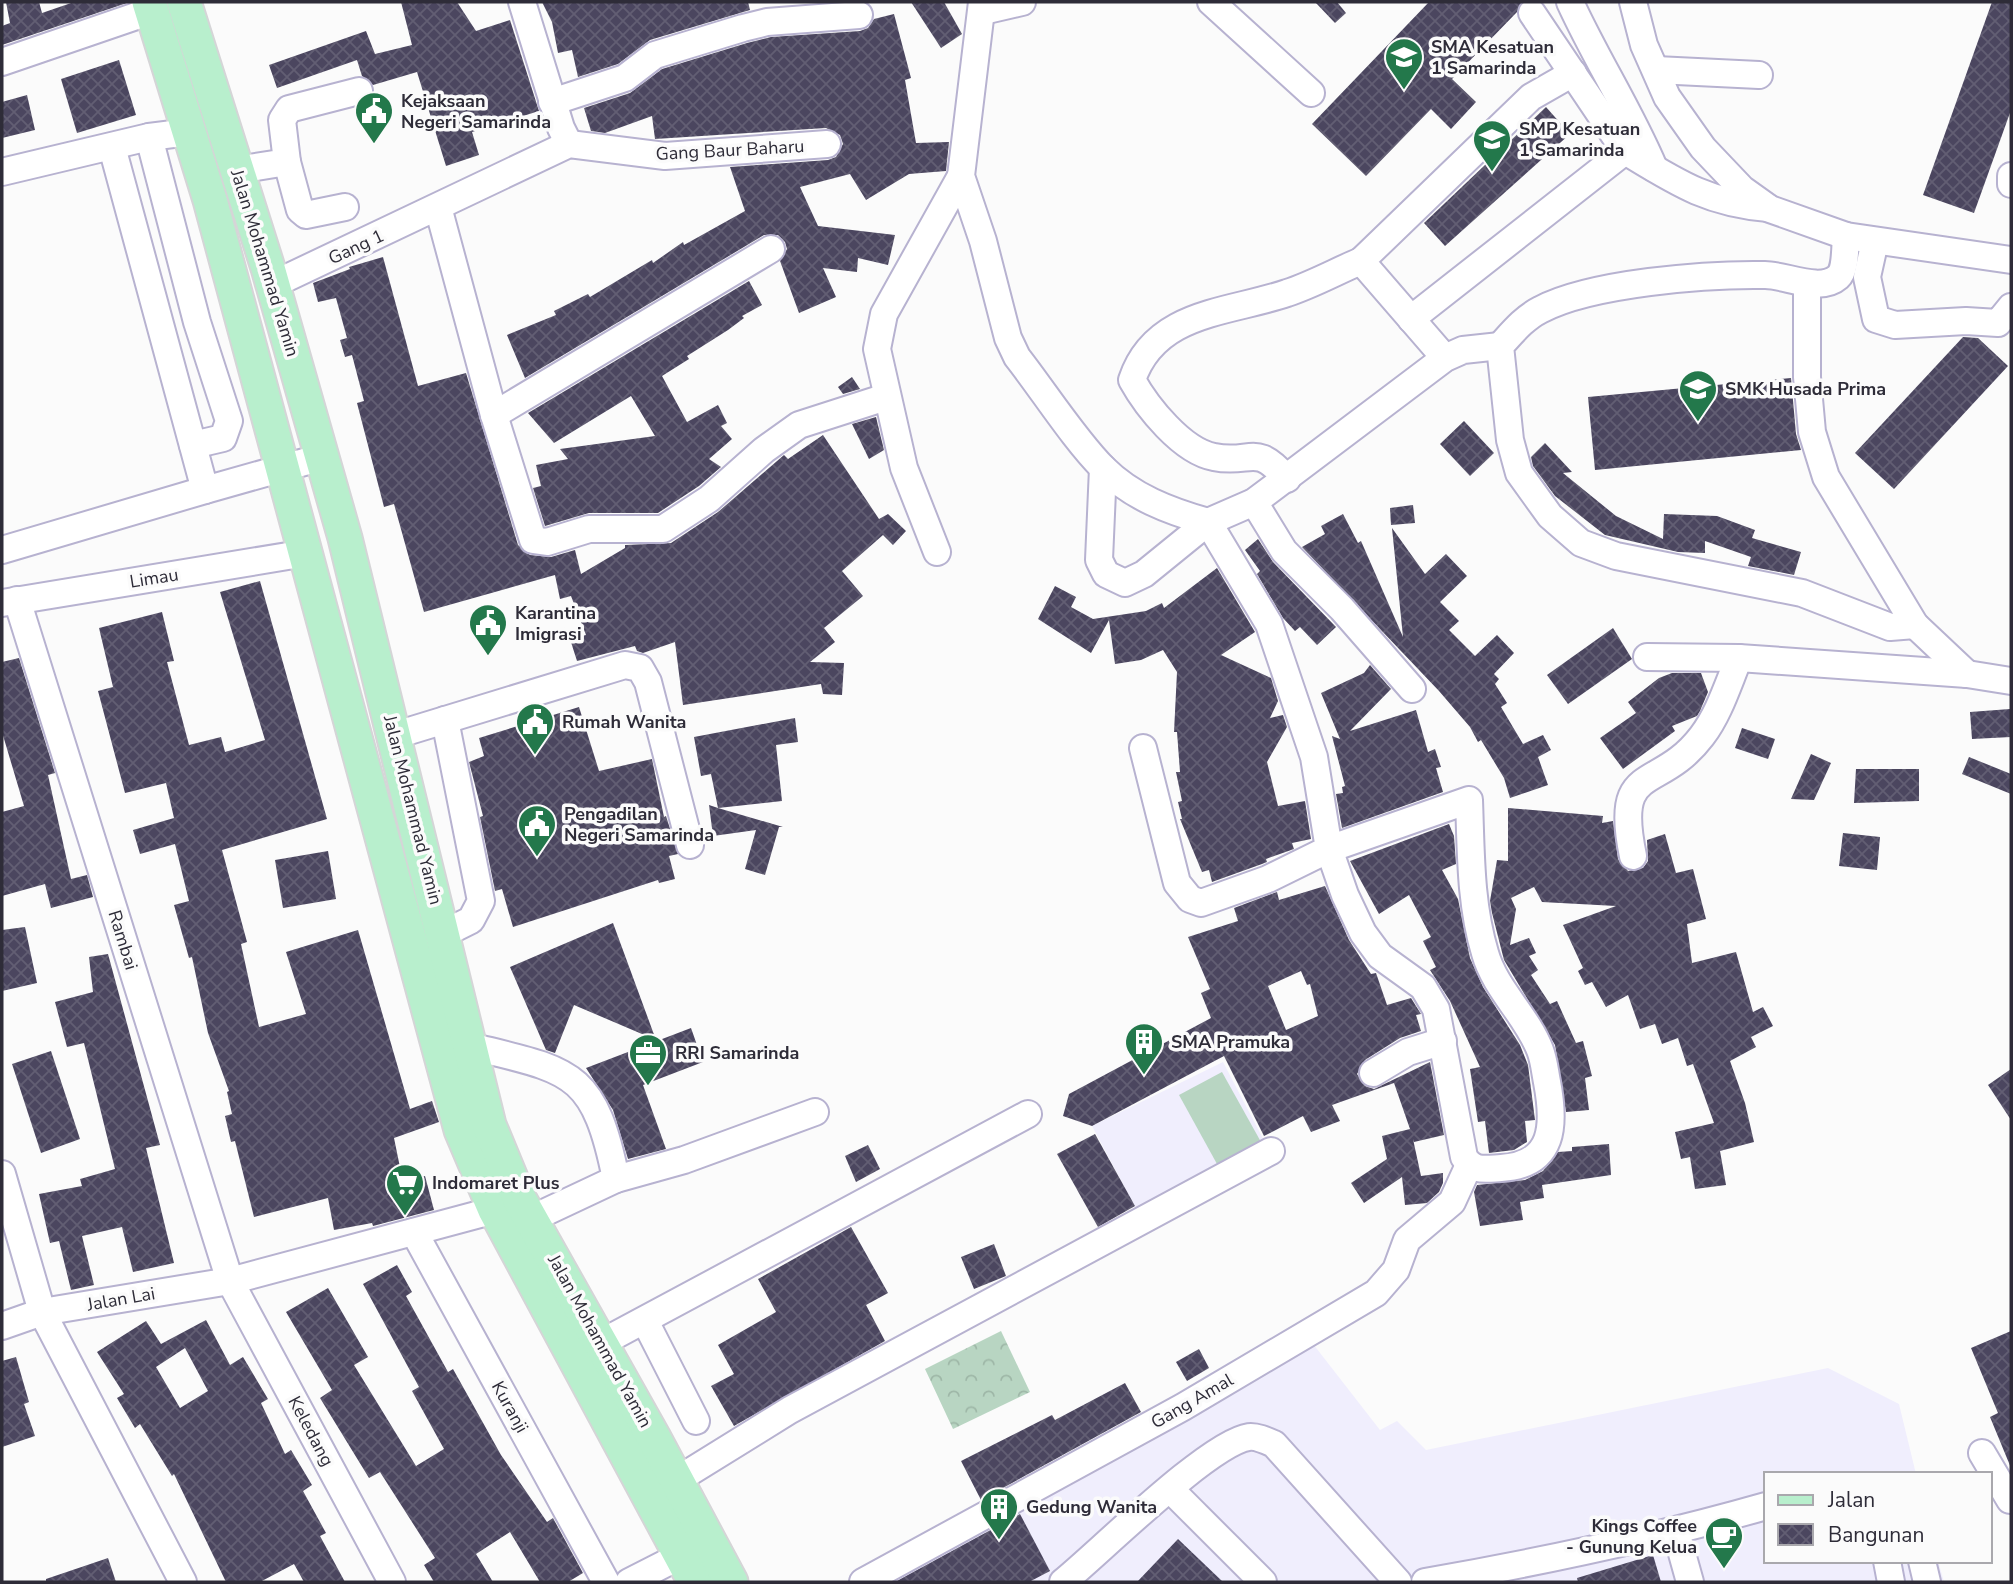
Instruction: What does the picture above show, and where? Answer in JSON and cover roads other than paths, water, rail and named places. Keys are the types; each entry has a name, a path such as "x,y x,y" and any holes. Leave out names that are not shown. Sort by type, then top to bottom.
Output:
{"main road":[{"name":"Jalan Mohammad Yamin","path":"184,2 322,457 396,735 489,1125 516,1210 688,1569"},
{"name":"Jalan Mohammad Yamin","path":"150,6 190,132 283,467 461,1130 601,1343 731,1582"}],"street":[{"path":"522,2 552,102 569,144 438,206 494,415 533,540 547,542 589,529 663,529 709,499 764,450 799,425 886,397"},
{"path":"937,552 904,468 877,349 884,314 961,176 982,6 1022,2"},
{"path":"1211,2 1311,93"},
{"path":"1570,2 1587,38 1632,116 1654,168"},
{"path":"1633,2 1644,45 1667,97 1703,148 1742,188 1770,209"},
{"path":"2,62 150,6"},
{"path":"1532,13 1625,151 1703,196 1734,206 1770,209 1846,236 2011,260"},
{"path":"552,102 625,78 655,55 743,28 767,22 859,15"},
{"path":"1656,71 1759,75"},
{"path":"1287,479 1273,463 1257,455 1214,457 1196,451 1147,405 1132,380 1139,359 1159,338 1192,318 1287,293 1361,261 1531,97 1573,73"},
{"path":"345,207 306,215 300,210 287,162 282,120 289,109 359,91"},
{"path":"2,172 149,137 190,132"},
{"path":"149,137 197,322 229,421 223,438 193,445"},
{"name":"Gang Baur Baharu","path":"569,144 665,156 827,144"},
{"path":"111,147 205,489"},
{"path":"1411,319 1625,151"},
{"path":"237,170 287,162"},
{"path":"961,176 983,241 1008,338 1017,357 1103,468 1145,499 1169,511 1208,522 1269,624 1314,757 1329,849 1345,895 1363,933 1380,956 1423,987 1436,1009 1460,1140 1469,1165 1477,1170 1520,1164 1536,1156 1547,1144 1553,1124 1540,1050 1487,961 1474,917 1469,800 1329,849 1268,879 1201,903 1190,899 1177,883 1143,748"},
{"path":"2011,176 2011,184"},
{"name":"Gang 1","path":"272,285 438,206"},
{"path":"1103,468 1099,560 1106,574 1125,583 1144,574 1208,522 1254,502 1287,479 1445,358 1463,349 1500,346 1516,328 1539,310 1581,295 1643,284 1757,275 1807,284 1836,279 1841,274 1846,236"},
{"path":"1875,241 1867,277 1876,319 1895,325 1966,321 1998,323 2011,307"},
{"path":"494,415 771,249"},
{"path":"1361,261 1445,358"},
{"path":"1807,284 1807,377 1812,432 1826,477 1915,625 1967,674"},
{"path":"160,332 197,322"},
{"path":"1500,346 1510,440 1519,473 1550,516 1581,544 1616,556 1802,593 1889,627 1915,625"},
{"path":"2,550 322,457"},
{"path":"1254,502 1284,551 1342,609 1412,689"},
{"name":"Limau","path":"9,601 306,553"},
{"name":"Rambai","path":"9,601 230,1280"},
{"path":"1647,657 1739,658 1967,674 2011,681"},
{"path":"1633,856 1626,823 1627,806 1636,787 1678,760 1702,737 1715,716 1739,658"},
{"path":"396,735 625,665 640,668 648,682 690,845"},
{"path":"443,933 471,920 481,901 445,720"},
{"path":"1373,1073 1408,1052 1443,1041"},
{"path":"470,1046 549,1066 575,1080 586,1091 597,1113 616,1179"},
{"name":"Jalan Lai","path":"2,1326 42,1312 230,1280 414,1232 516,1210 684,1160 815,1112"},
{"path":"601,1343 1028,1114"},
{"path":"677,1480 790,1410 1270,1151"},
{"name":"Gang Amal","path":"863,1582 1183,1407 1376,1293 1396,1270 1406,1240 1452,1202 1469,1165"},
{"path":"2,1174 42,1312 183,1582"},
{"name":"Kuranji","path":"414,1232 606,1582"},
{"name":"Keledang","path":"230,1280 391,1582"},
{"path":"645,1321 696,1421"},
{"path":"1063,1582 1170,1489 1230,1443 1251,1436 1274,1444 1398,1582"},
{"path":"1982,1453 2011,1501"},
{"path":"1170,1489 1264,1582"},
{"path":"1425,1582 1522,1574 1764,1507"},
{"path":"1676,1532 1690,1582"},
{"path":"1887,1563 1891,1582"},
{"path":"1922,1563 1927,1582"},
{"path":"629,1582 688,1569"}],"place":[{"name":"SMA Kesatuan 1 Samarinda","path":"1404,91"},
{"name":"Kejaksaan Negeri Samarinda","path":"374,145"},
{"name":"SMP Kesatuan 1 Samarinda","path":"1492,173"},
{"name":"SMK Husada Prima","path":"1698,423"},
{"name":"Karantina Imigrasi","path":"488,657"},
{"name":"Rumah Wanita","path":"535,756"},
{"name":"Pengadilan Negeri Samarinda","path":"537,858"},
{"name":"SMA Pramuka","path":"1144,1076"},
{"name":"RRI Samarinda","path":"648,1087"},
{"name":"Indomaret Plus","path":"405,1217"},
{"name":"Gedung Wanita","path":"999,1541"},
{"name":"Kings Coffee - Gunung Kelua","path":"1724,1570"}]}
